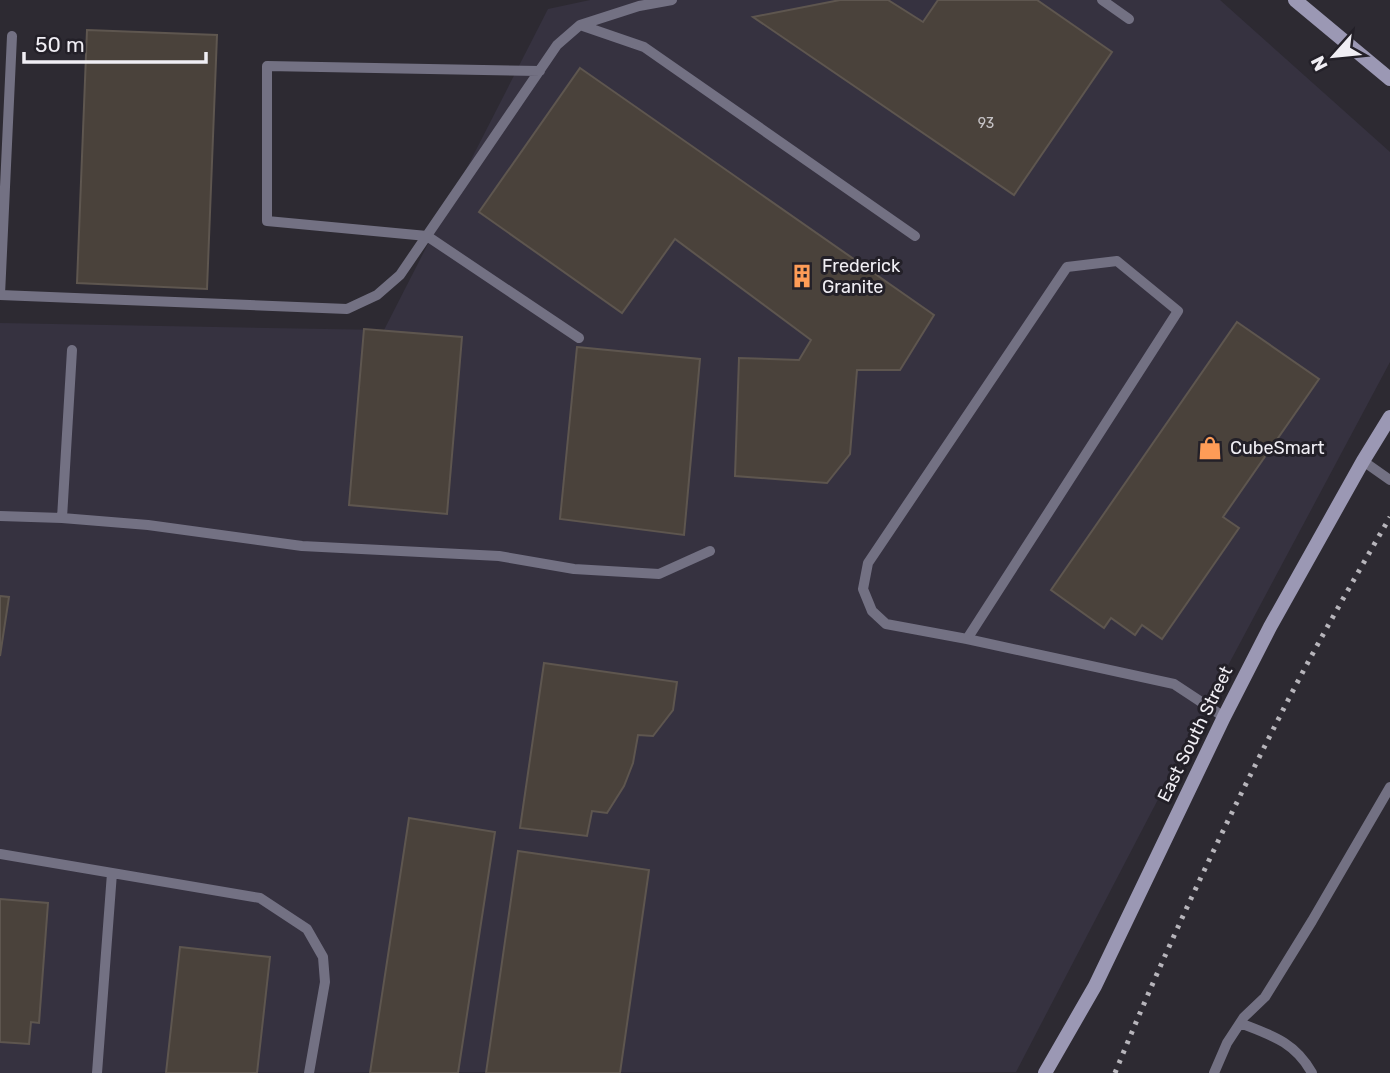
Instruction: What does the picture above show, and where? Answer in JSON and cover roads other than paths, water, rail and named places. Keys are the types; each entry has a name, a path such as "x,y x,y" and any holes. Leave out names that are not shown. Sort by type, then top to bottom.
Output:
{"main road":[{"path":"1295,0 1390,79"},
{"name":"East South Street","path":"1045,1073 1095,986 1270,627 1390,417"}],"lane":[{"path":"12,36 0,295 347,309 377,295 400,275 557,45 580,25 639,6 672,0"},
{"path":"1102,0 1129,19"},
{"path":"580,25 644,47 915,236"},
{"path":"540,71 267,66 267,221 427,236 579,338"},
{"path":"967,639 1178,311 1117,261 1067,267 868,564 863,589 872,611 886,624 1174,684 1224,717"},
{"path":"62,518 72,350"},
{"path":"1363,461 1390,480"},
{"path":"0,516 62,518 148,526 302,546 499,555 574,569 659,575 710,551"},
{"path":"1214,1073 1227,1043 1244,1017 1265,997 1390,787"},
{"path":"0,853 260,898 307,929 323,957 325,982 309,1073"},
{"path":"97,1073 111,873"},
{"path":"1240,1023 1282,1040 1295,1050 1312,1073"}],"railway":[{"path":"1115,1073 1174,936 1260,756 1321,638 1390,517"}],"place":[{"name":"Frederick Granite","path":"802,276"},
{"name":"CubeSmart","path":"1210,448"}]}
